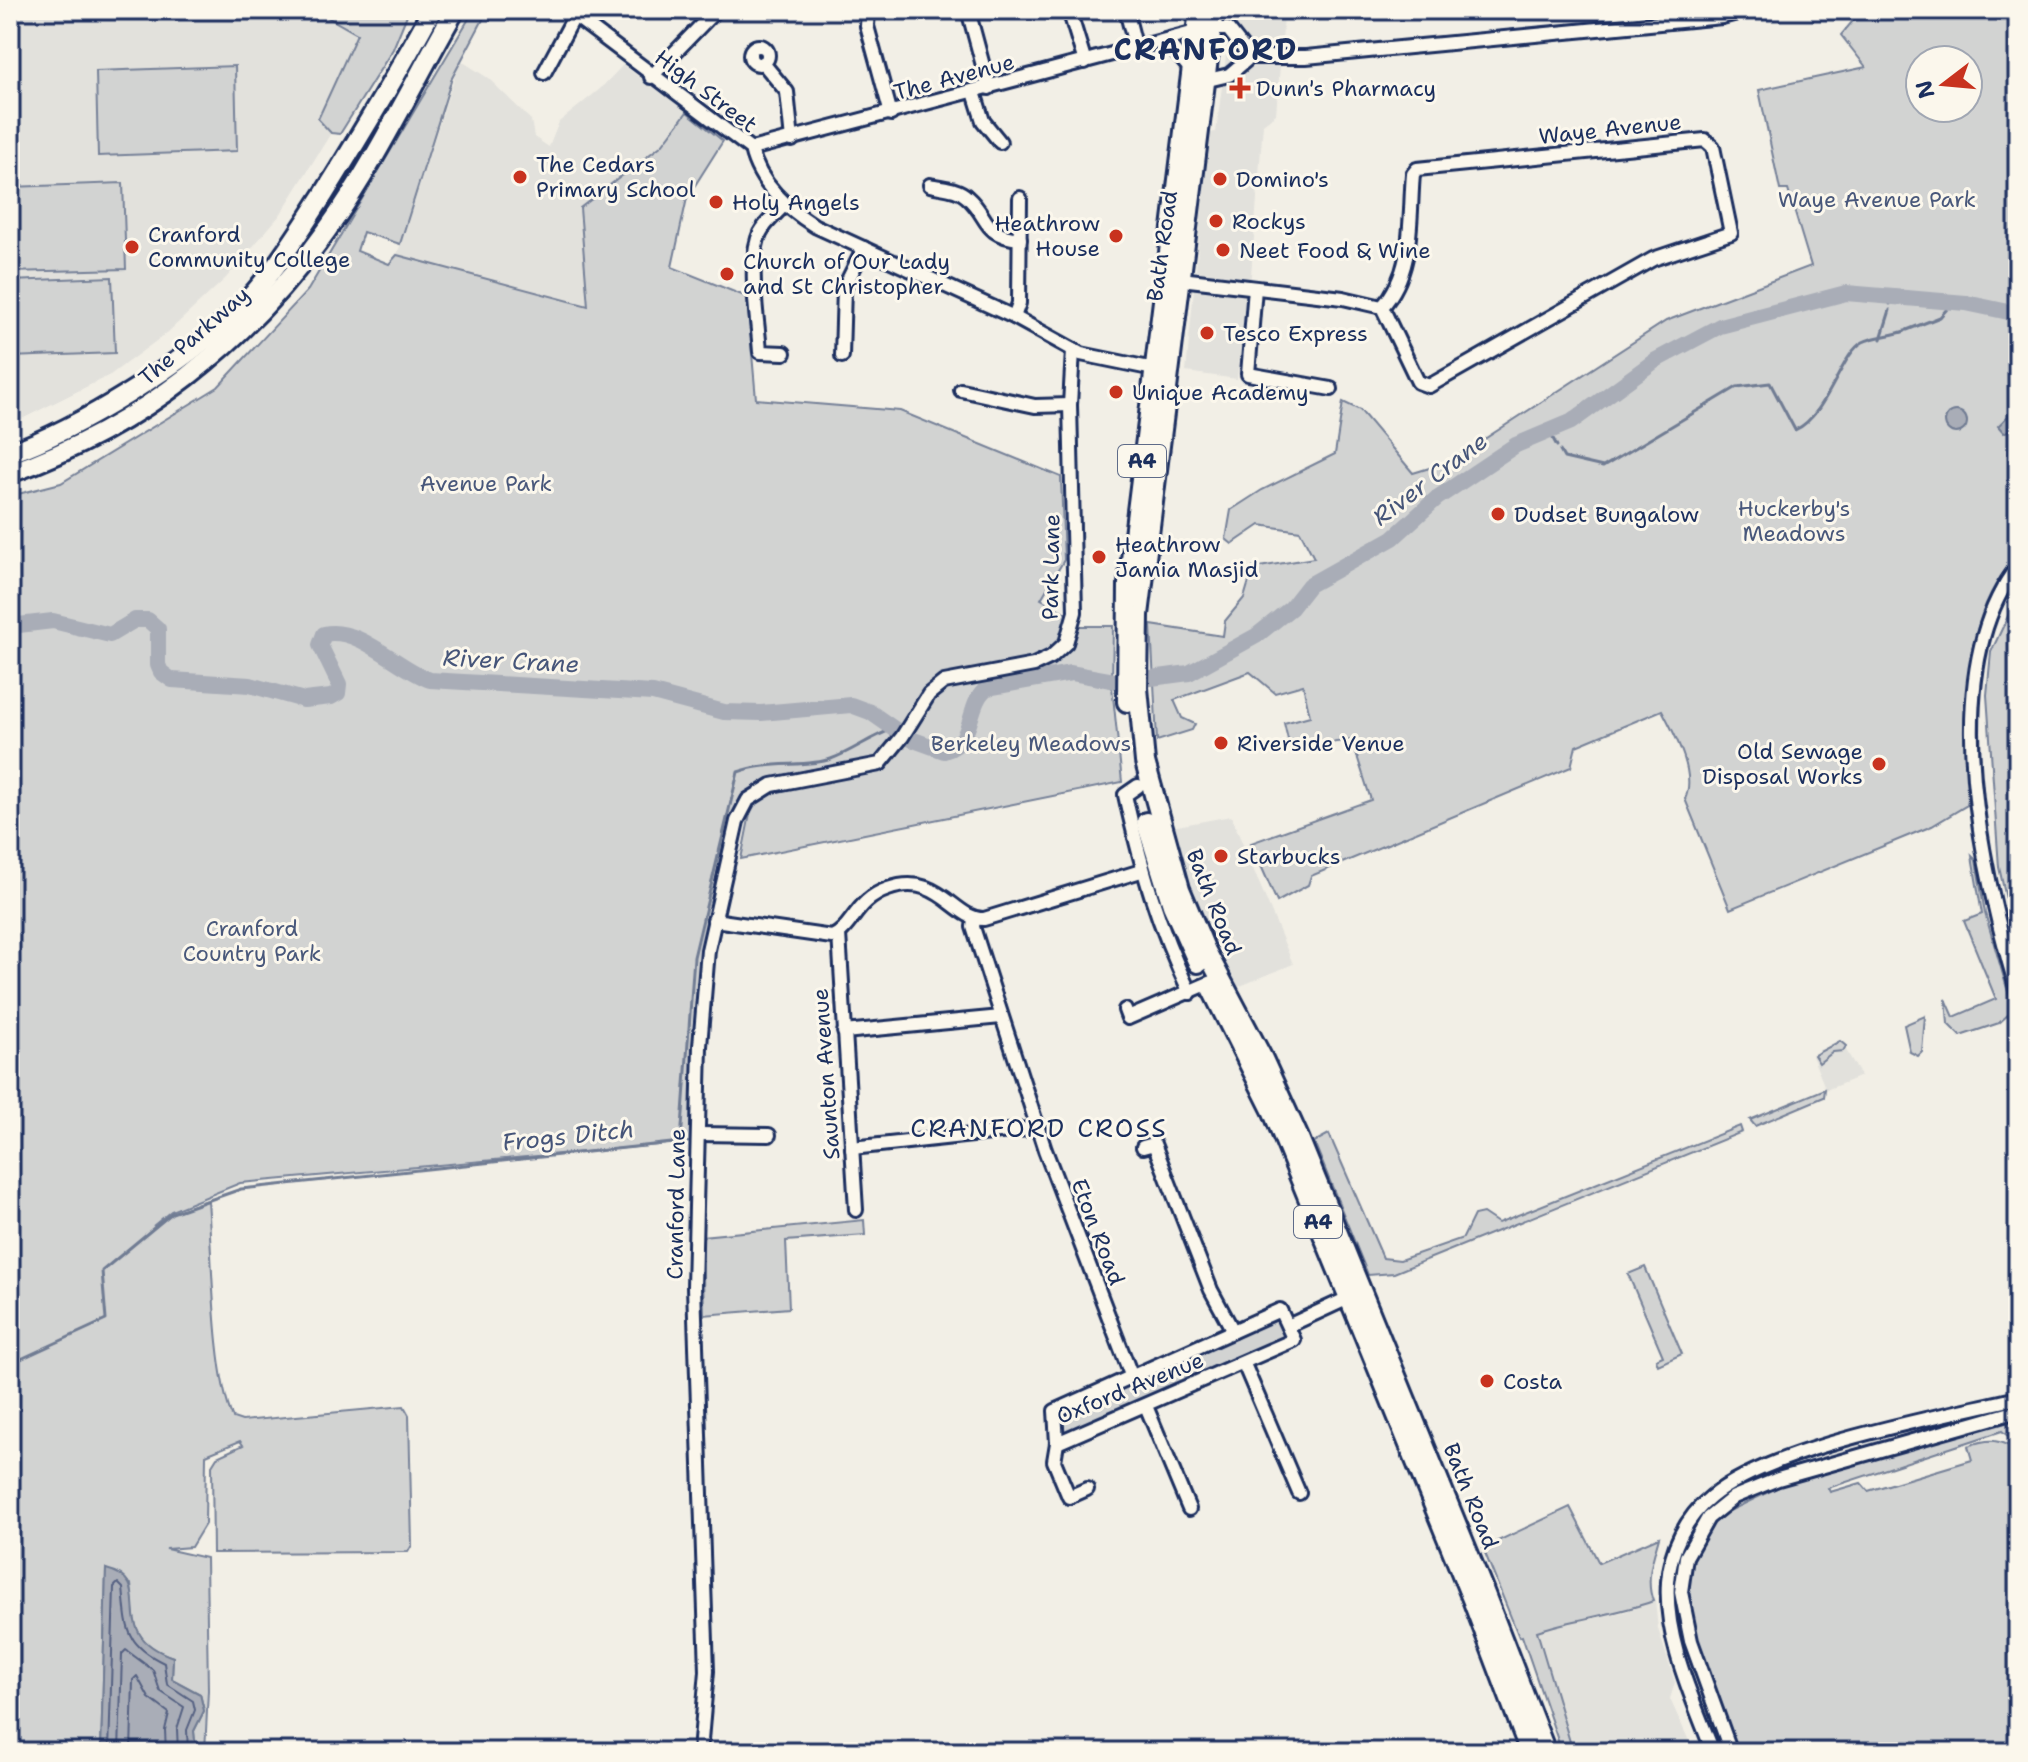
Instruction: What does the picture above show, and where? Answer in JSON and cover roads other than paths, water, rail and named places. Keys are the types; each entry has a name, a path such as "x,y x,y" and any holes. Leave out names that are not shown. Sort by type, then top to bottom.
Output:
{"highway":[{"name":"The Parkway","path":"10,453 124,396 237,311 309,217 394,80 432,10"},
{"name":"The Parkway","path":"10,473 93,437 153,405 262,312 329,227 455,10"},
{"name":"Bath Road","path":"1199,10 1209,23 1166,267 1128,576 1138,786 1172,905 1214,981 1263,1059 1530,1752"},
{"name":"Bath Road","path":"1131,655 1181,279 1201,76"},
{"path":"1166,267 1181,279"},
{"name":"Bath Road","path":"1132,689 1159,824 1214,981"},
{"name":"Bath Road","path":"1356,1295 1546,1752"}],"street":[{"path":"651,77 716,10"},
{"path":"868,10 867,26 891,114"},
{"path":"968,10 989,88"},
{"path":"1069,10 1085,62"},
{"path":"1126,10 1136,49"},
{"path":"1167,42 1201,76 1229,75 1250,57 1306,57 1722,17 1748,10"},
{"path":"544,73 571,13"},
{"name":"High Street","path":"571,13 651,77 751,149 759,172 785,204 815,226 1014,317 1073,350 1154,369"},
{"path":"1209,23 1225,27 1233,33 1250,57"},
{"name":"The Avenue","path":"751,149 1167,42 1209,23"},
{"path":"763,63 787,92 792,140"},
{"path":"974,92 983,121 1000,142"},
{"name":"Waye Avenue","path":"1705,140 1713,147 1731,233 1653,259 1429,386 1418,382 1382,307 1390,299 1407,259 1412,182 1417,169 1705,140"},
{"path":"930,185 963,193 989,228 1000,236 1020,239"},
{"path":"1014,317 1019,303 1020,198"},
{"path":"784,353 760,352 755,285 756,252 761,232 785,204"},
{"path":"842,356 844,288 864,248"},
{"path":"1181,279 1382,307"},
{"path":"1255,288 1248,374 1331,389"},
{"name":"Park Lane","path":"880,764 902,737 929,694 944,682 1034,665 1051,657 1066,643 1075,612 1070,405 1073,350"},
{"path":"961,390 1035,406 1070,405"},
{"path":"2018,566 1997,595 1982,634 1975,676 1974,744 1989,886 2018,994"},
{"name":"Cranford Lane","path":"700,1752 707,1657 694,1287 702,1015 714,920 737,821 748,800 772,785 880,764"},
{"path":"1138,786 1125,795 1141,871 1159,928 1190,993"},
{"path":"714,920 821,936 839,934 861,904 899,886 928,888 951,899 974,919 1141,871"},
{"name":"Eton Road","path":"974,919 973,927 1037,1128 1131,1375"},
{"name":"Saunton Avenue","path":"839,934 856,1210"},
{"path":"1128,1018 1214,981"},
{"path":"844,1032 1001,1017"},
{"path":"852,1148 1037,1128"},
{"path":"698,1134 769,1135"},
{"path":"1143,1147 1154,1144 1211,1290 1233,1331"},
{"path":"1288,1326 1356,1295"},
{"name":"Oxford Avenue","path":"1280,1310 1294,1340 1057,1443 1055,1411 1131,1375 1280,1310"},
{"path":"1244,1364 1299,1493"},
{"path":"1713,1752 1675,1645 1668,1606 1673,1553 1692,1516 1731,1483 1768,1465 1862,1437 2018,1398"},
{"path":"1146,1406 1189,1509"},
{"path":"1731,1752 1691,1641 1681,1592 1686,1557 1708,1518 1734,1497 1768,1483 2018,1411"},
{"path":"1057,1443 1054,1461 1065,1499 1087,1489"}],"water":[{"path":"2018,406 2018,425 2004,433 1998,426"},
{"path":"1956,411 1964,414 1967,422 1964,430 1956,433 1948,430 1945,422 1948,414"},
{"path":"106,1569 122,1576 130,1585 140,1635 152,1647 173,1657 172,1679 200,1694 204,1711 194,1731 196,1752 101,1752"}],"waterway":[{"name":"River Crane","path":"911,739 944,751 954,746 962,740 980,695 987,688 1071,673 1121,682 1189,673 1256,636 1291,608 1309,585 1393,538 1437,498 1516,445 1571,422 1656,360 1720,326 1846,293 1966,303 2018,314"},
{"name":"River Crane","path":"1890,297 1890,304"},
{"path":"1907,330 1940,317 1954,301"},
{"path":"1881,339 1890,310"},
{"path":"1560,451 1564,458 1603,467 1737,387 1770,383 1795,430 1816,411 1855,348 1868,340 1905,331"},
{"path":"1550,433 1557,446"},
{"name":"River Crane","path":"10,626 53,621 110,635 135,620 148,620 158,629 158,665 161,672 172,680 250,685 304,700 331,697 338,693 339,684 320,645 324,634 337,633 364,642 430,680 653,693 724,712 761,713 851,705 870,712 903,735"},
{"name":"Frogs Ditch","path":"10,1364 106,1320 102,1271 172,1213 241,1189 681,1142 694,957 738,772 762,766 821,762 893,729"}],"place":[{"name":"Dunn's Pharmacy","path":"1240,88"},
{"name":"The Cedars Primary School","path":"520,177"},
{"name":"Domino's","path":"1220,179"},
{"name":"Holy Angels","path":"716,202"},
{"name":"Rockys","path":"1216,221"},
{"name":"Heathrow House","path":"1116,236"},
{"name":"Cranford Community College","path":"132,247"},
{"name":"Neet Food & Wine","path":"1223,250"},
{"name":"Church of Our Lady and St Christopher","path":"727,274"},
{"name":"Tesco Express","path":"1207,333"},
{"name":"Unique Academy","path":"1116,392"},
{"name":"Dudset Bungalow","path":"1498,514"},
{"name":"Heathrow Jamia Masjid","path":"1099,557"},
{"name":"Riverside Venue","path":"1221,743"},
{"name":"Old Sewage Disposal Works","path":"1879,764"},
{"name":"Starbucks","path":"1221,856"},
{"name":"Costa","path":"1487,1381"}],"district":[{"name":"CRANFORD","path":"1206,49"},
{"name":"CRANFORD CROSS","path":"1039,1127"}],"park label":[{"name":"Waye Avenue Park","path":"1877,199"},
{"name":"Avenue Park","path":"486,483"},
{"name":"Huckerby's Meadows","path":"1794,520"},
{"name":"Berkeley Meadows","path":"1031,743"},
{"name":"Cranford Country Park","path":"252,940"}]}
